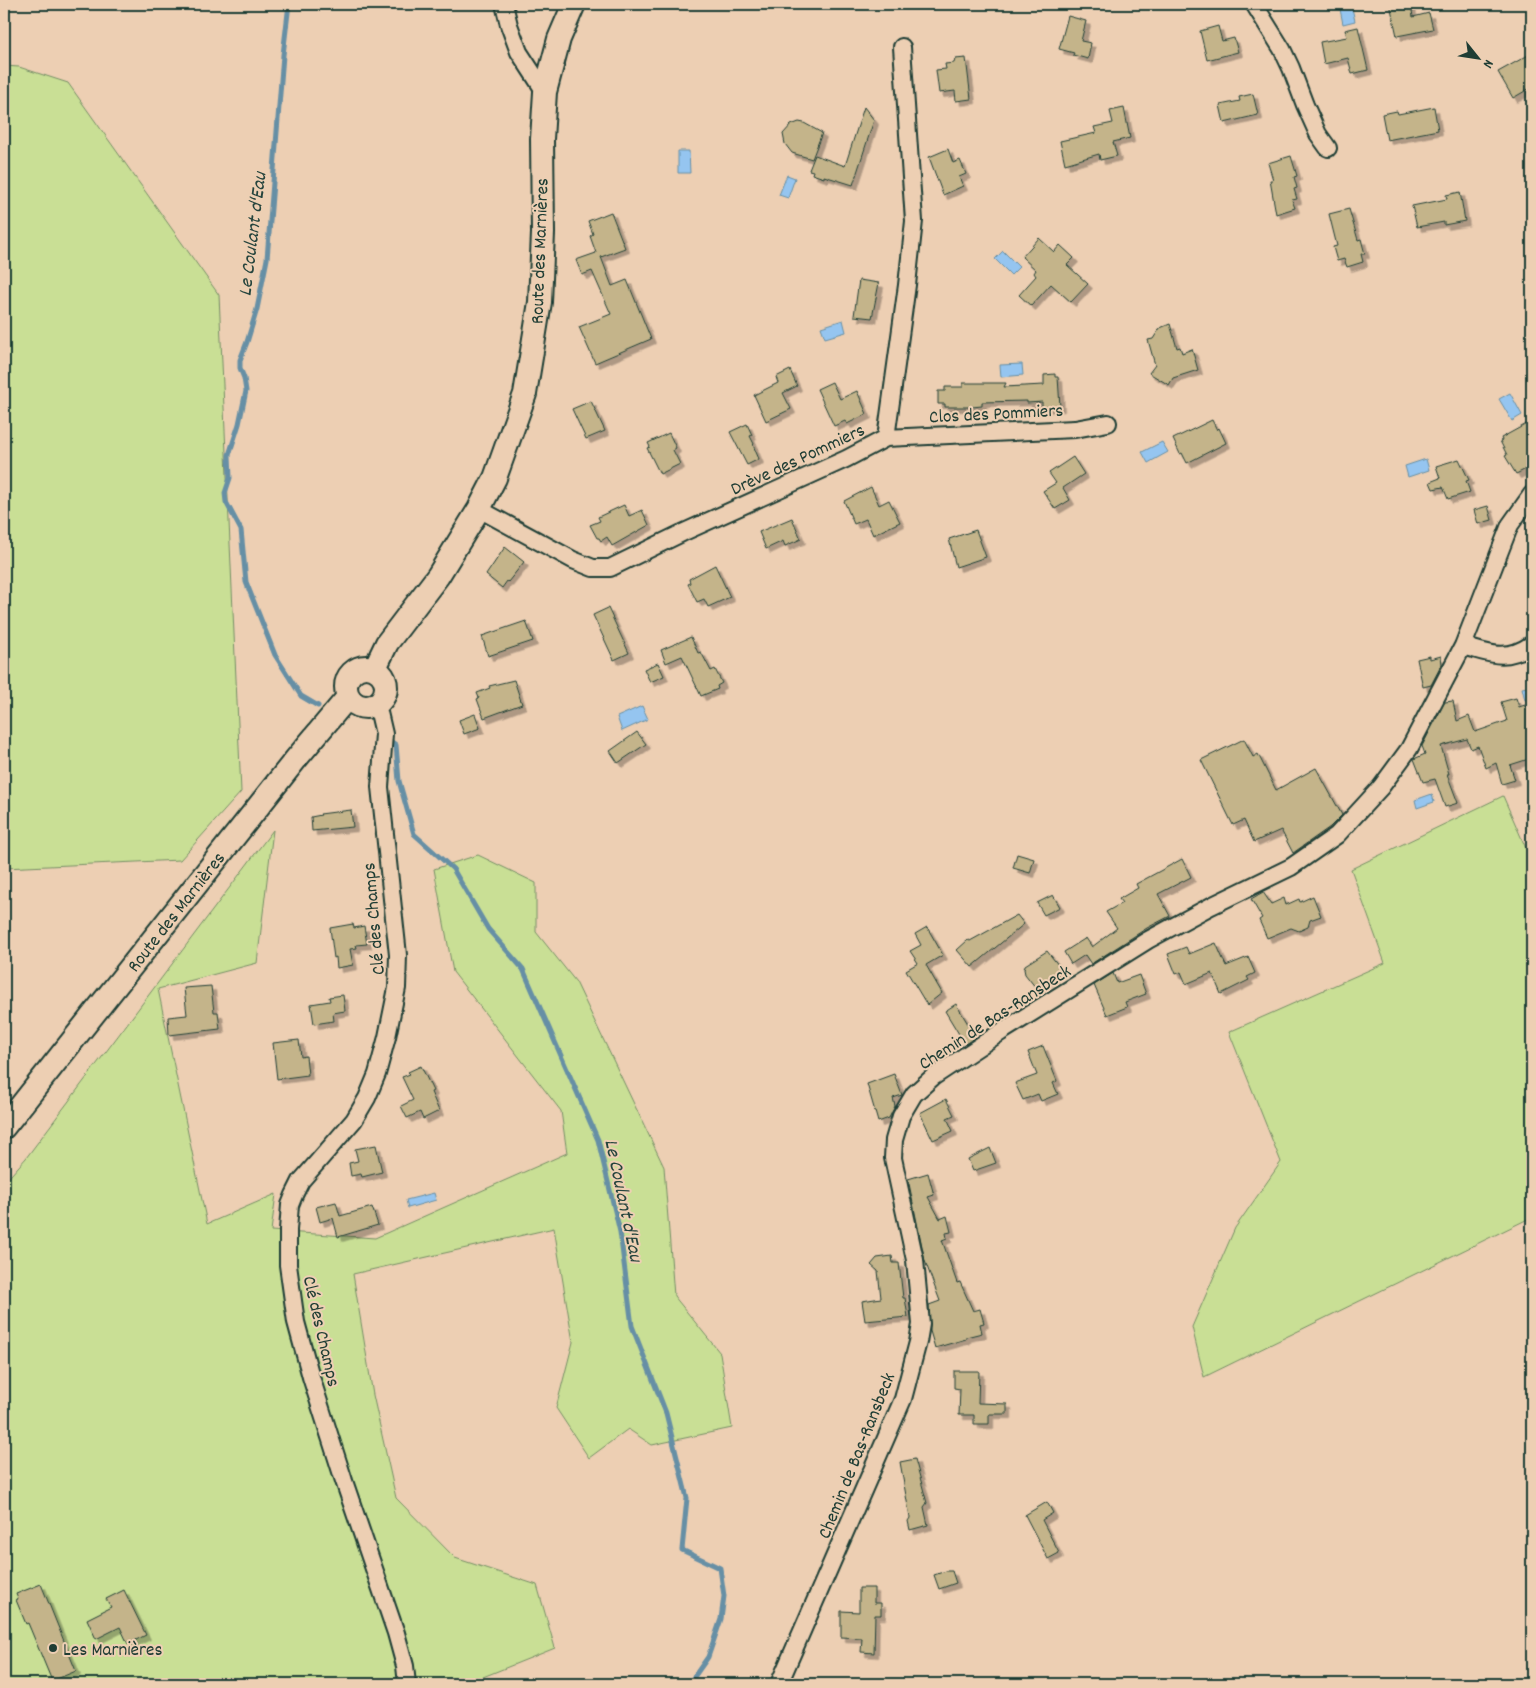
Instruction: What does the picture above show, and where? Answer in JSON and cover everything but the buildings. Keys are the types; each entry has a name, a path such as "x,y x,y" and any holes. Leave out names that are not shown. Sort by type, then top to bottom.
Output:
{"street":[{"path":"504,4 519,52 545,92"},
{"name":"Route des Marnières","path":"375,668 387,643 438,576 479,509 495,478 525,394 540,302 543,233 542,139 545,92 559,39 574,4"},
{"path":"1254,4 1282,49 1291,68 1304,106 1318,134 1328,148"},
{"name":"Drève des Pommiers","path":"479,509 586,566 601,569 610,568 682,533 846,459 886,438 914,234 913,181 902,47"},
{"name":"Clos des Pommiers","path":"886,438 1074,429 1108,423"},
{"name":"Chemin de Bas-Ransbeck","path":"779,1684 903,1399 918,1342 921,1324 915,1260 893,1158 894,1140 901,1116 914,1094 933,1077 1001,1032 1148,940 1291,866 1322,847 1336,835 1396,768 1439,694 1463,646 1510,525 1532,494"},
{"path":"1463,646 1499,656 1513,655 1532,644"},
{"path":"367,666 375,668 383,676 386,686 384,696 377,704 369,707 361,707 354,704 348,697 345,689 346,680 351,672 358,668 367,666"},
{"name":"Route des Marnières","path":"4,1127 290,766 348,697"},
{"name":"Clé des Champs","path":"377,704 384,734 380,787 398,955 397,988 377,1074 367,1098 354,1120 301,1181 290,1205 288,1265 296,1322 311,1377 344,1482 396,1633 405,1666 407,1684"}],"green space":[{"path":"4,66 19,67 68,83 219,295 241,792 180,860 4,868"},
{"path":"1503,796 1532,862 1532,1217 1204,1377 1192,1327 1235,1228 1281,1162 1229,1032 1385,963 1351,869"},
{"path":"273,830 257,963 158,989 207,1224 276,1194 271,1231 375,1238 567,1153 561,1111 453,972 434,869 478,855 536,883 536,932 576,982 664,1167 674,1296 720,1353 732,1428 652,1445 628,1429 589,1458 556,1408 573,1342 554,1228 353,1274 373,1395 396,1498 455,1558 537,1585 555,1648 483,1677 479,1684 4,1684 4,1183 26,1158"}],"water":[{"path":"1339,4 1351,4 1355,21 1343,24"},
{"path":"678,151 689,151 690,173 678,173"},
{"path":"787,175 795,178 788,198 779,195"},
{"path":"1003,251 1019,267 1011,275 995,259"},
{"path":"843,320 846,332 825,338 821,327"},
{"path":"1022,364 1023,375 1001,377 1000,365"},
{"path":"1510,393 1522,415 1512,421 1499,399"},
{"path":"1162,442 1168,452 1148,463 1142,452"},
{"path":"1426,459 1429,470 1408,477 1405,466"},
{"path":"1532,686 1532,698 1525,700 1522,688"},
{"path":"642,706 648,719 622,731 617,717"},
{"path":"1432,794 1434,802 1417,808 1415,800"},
{"path":"434,1193 436,1200 408,1208 406,1200"}],"waterway":[{"name":"Le Coulant d'Eau","path":"289,4 283,55 267,259 257,309 240,360 240,368 246,391 239,424 229,455 230,478 225,493 226,502 241,530 246,582 275,655 301,696 318,706"},
{"name":"Le Coulant d'Eau","path":"389,740 396,745 399,781 414,834 453,869 488,929 523,969 598,1140 620,1232 632,1326 666,1413 687,1498 682,1550 720,1568 724,1596 721,1619 708,1657 689,1684"}],"place":[{"name":"Les Marnières","path":"53,1648"}]}
